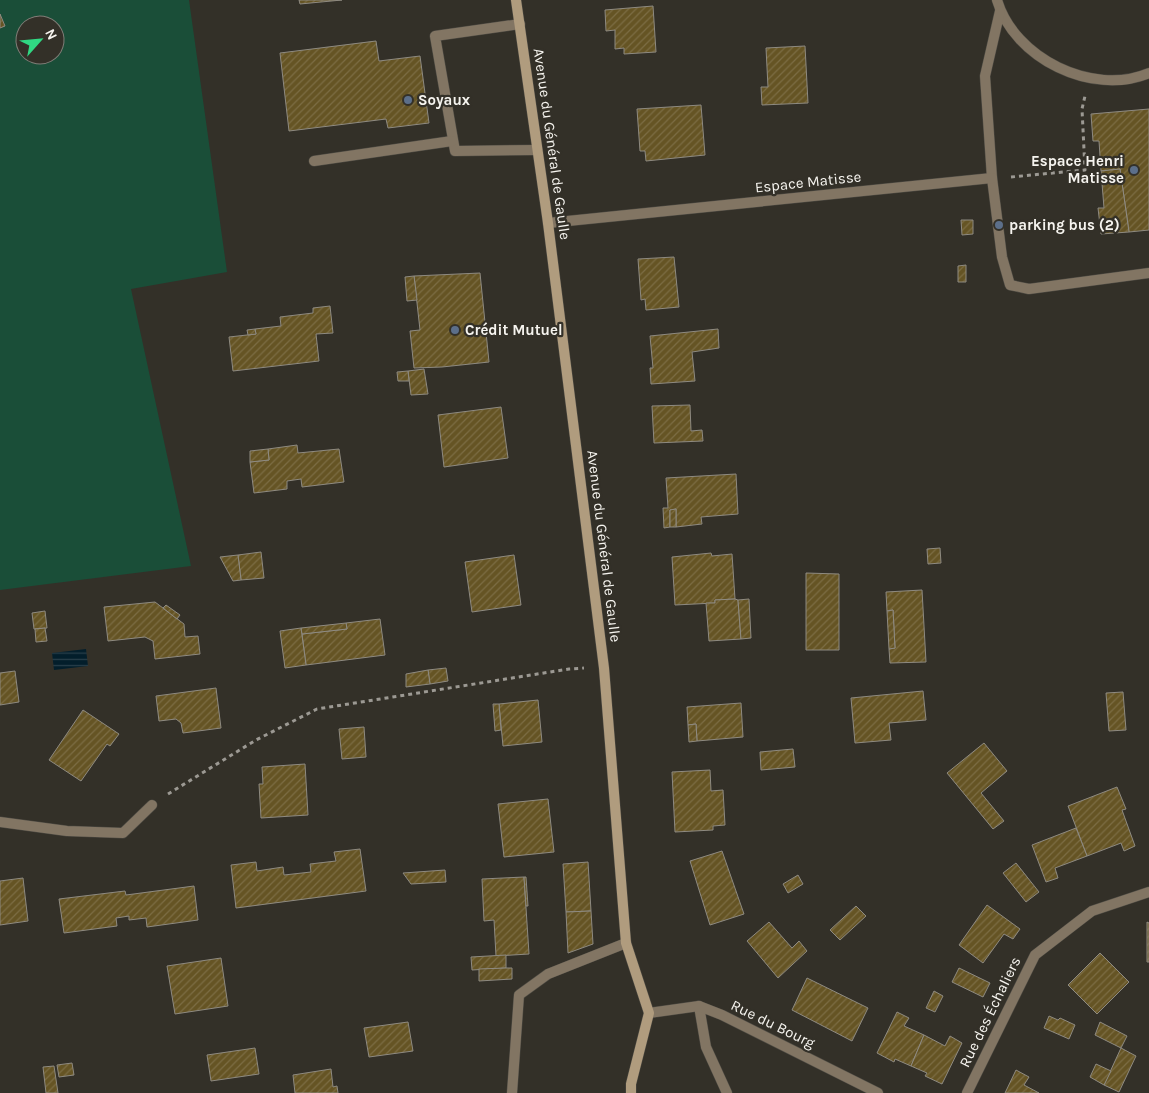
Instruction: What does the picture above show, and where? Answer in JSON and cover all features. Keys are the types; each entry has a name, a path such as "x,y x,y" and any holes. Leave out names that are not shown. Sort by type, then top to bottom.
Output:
{"main road":[{"name":"Avenue du Général de Gaulle","path":"516,0 548,223 604,668 626,943 649,1013"},
{"path":"631,1093 631,1084 649,1013"}],"street":[{"path":"997,0 1000,11 1016,35 1036,55 1061,69 1088,78 1117,80 1149,73"},
{"path":"1000,11 985,76 992,178 1002,257 1010,284 1030,290 1149,273"},
{"path":"520,24 435,36 455,151 537,150"},
{"path":"314,161 452,141"},
{"name":"Espace Matisse","path":"548,223 992,178"},
{"path":"0,822 67,831 123,833 152,805"},
{"name":"Rue des Échaliers","path":"967,1093 1035,955 1092,911 1149,892"},
{"path":"512,1093 519,995 548,974 626,943"},
{"path":"699,1006 706,1047 727,1093"},
{"name":"Rue du Bourg","path":"649,1013 699,1006 722,1015 878,1093"}],"path":[{"path":"992,178 1085,170 1082,108 1088,78"},
{"path":"152,805 256,740 317,709 569,669 604,668"}],"green space":[{"path":"0,0 189,0 227,272 131,289 191,566 0,590"}],"water":[{"path":"86,649 88,666 54,670 52,653"}],"building":[{"path":"299,0 342,0 300,4"},
{"path":"653,6 656,52 624,54 624,48 615,49 615,30 606,31 605,10"},
{"path":"0,14 5,26 0,28"},
{"path":"376,41 379,61 420,56 429,123 388,128 386,119 289,131 280,53"},
{"path":"805,46 808,103 762,105 761,87 768,87 766,48"},
{"path":"701,105 705,155 646,161 645,151 640,151 637,109"},
{"name":"Espace Henri Matisse","path":"1149,109 1149,230 1129,232 1120,169 1101,171 1099,141 1093,141 1091,114"},
{"path":"1120,169 1129,232 1101,234 1098,208 1104,208 1101,171"},
{"path":"961,220 973,220 973,234 962,235"},
{"path":"674,257 679,307 646,310 645,299 641,300 638,259"},
{"path":"966,265 966,282 958,282 958,266"},
{"path":"480,273 489,362 414,368 410,331 420,330 414,276"},
{"path":"414,276 417,300 407,301 405,277"},
{"path":"330,306 333,333 316,334 319,361 233,371 229,337 256,334 255,329 281,326 280,317 313,313 313,308"},
{"path":"255,329 256,334 248,335 247,330"},
{"path":"718,329 719,348 692,352 695,381 651,384 650,368 653,368 650,336"},
{"path":"424,369 428,394 411,395 408,371"},
{"path":"408,371 409,381 398,381 397,372"},
{"path":"690,405 691,431 702,430 703,441 654,443 652,406"},
{"path":"501,407 508,458 444,467 438,415"},
{"path":"297,445 298,453 339,449 344,482 302,487 301,479 287,481 287,489 254,493 250,462 269,460 268,449"},
{"path":"268,449 269,460 250,462 250,451"},
{"path":"736,474 738,514 701,517 702,524 676,527 676,509 670,510 670,527 664,528 663,508 668,508 666,478"},
{"path":"676,509 676,527 670,527 670,510"},
{"path":"940,548 941,563 928,564 927,549"},
{"path":"261,552 264,578 241,580 238,555"},
{"path":"711,553 712,556 732,554 735,599 715,600 715,603 675,605 672,557"},
{"path":"238,555 241,580 233,581 220,557"},
{"path":"514,555 521,605 472,612 465,562"},
{"path":"806,573 839,574 839,650 806,650"},
{"path":"922,590 926,662 890,663 889,649 895,648 893,610 887,611 886,592"},
{"path":"749,599 751,638 741,639 738,600"},
{"path":"715,600 738,600 741,639 709,641 706,603 715,603"},
{"path":"155,602 184,624 185,637 198,636 200,654 155,659 153,641 145,637 108,641 104,607"},
{"path":"166,605 180,615 177,619 163,608"},
{"path":"893,610 895,648 889,649 887,611"},
{"path":"45,611 47,628 34,629 32,613"},
{"path":"380,619 385,655 306,665 302,634 347,629 346,623"},
{"path":"346,623 347,629 302,634 301,628"},
{"path":"45,628 47,641 36,642 35,629"},
{"path":"301,628 306,665 285,668 280,631"},
{"path":"446,668 448,681 430,684 428,670"},
{"path":"428,670 430,684 406,687 406,674"},
{"path":"15,671 19,702 0,705 0,673"},
{"path":"216,688 221,728 183,733 181,723 176,719 159,721 156,696"},
{"path":"923,691 926,720 889,723 891,740 855,743 851,698"},
{"path":"1123,692 1126,730 1109,731 1106,693"},
{"path":"538,700 542,742 503,746 499,704"},
{"path":"741,703 743,737 697,741 696,724 688,725 687,707"},
{"path":"493,704 499,704 501,730 495,731"},
{"path":"83,710 119,734 110,746 107,744 81,781 49,760"},
{"path":"696,724 697,741 689,742 688,725"},
{"path":"364,727 366,757 342,759 339,729"},
{"path":"984,743 1007,771 981,793 1004,821 993,829 947,773"},
{"path":"793,749 795,767 761,770 760,752"},
{"path":"305,764 308,815 261,818 259,784 263,784 262,767"},
{"path":"710,770 711,791 723,790 725,825 713,826 713,830 675,832 672,772"},
{"path":"1117,787 1126,809 1122,810 1135,846 1124,851 1121,843 1087,856 1068,806"},
{"path":"548,799 554,852 504,857 498,804"},
{"path":"1076,828 1087,856 1055,868 1058,878 1046,882 1032,845"},
{"path":"360,849 366,891 236,908 231,865 256,862 257,871 283,867 284,875 311,872 310,864 336,861 334,852"},
{"path":"722,851 744,914 710,925 690,861"},
{"path":"588,862 591,911 566,912 563,864"},
{"path":"1016,863 1039,892 1026,902 1003,873"},
{"path":"445,870 446,882 411,884 403,873"},
{"path":"798,875 803,884 788,893 783,884"},
{"path":"524,877 529,954 496,956 494,920 484,921 482,879"},
{"path":"524,877 526,877 528,906 526,906"},
{"path":"23,878 28,921 0,925 0,881"},
{"path":"194,886 198,920 147,927 146,918 129,920 129,916 116,918 117,926 64,933 59,899 125,891 126,895"},
{"path":"987,905 1020,929 1013,939 1004,934 983,963 959,945"},
{"path":"856,906 866,916 840,940 830,930"},
{"path":"591,911 593,944 568,953 566,912"},
{"path":"769,922 792,948 799,941 807,951 778,978 747,941"},
{"path":"1147,922 1149,923 1149,962 1147,962"},
{"path":"1100,953 1129,982 1097,1014 1068,985"},
{"path":"506,955 506,968 472,970 471,957"},
{"path":"221,958 228,1006 175,1014 167,966"},
{"path":"512,968 512,979 479,981 479,969"},
{"path":"959,968 990,983 983,997 952,982"},
{"path":"807,978 868,1008 852,1041 792,1010"},
{"path":"934,991 943,996 935,1012 926,1008"},
{"path":"897,1012 909,1018 904,1026 924,1035 911,1066 895,1059 894,1062 877,1053"},
{"path":"1049,1016 1058,1020 1060,1018 1075,1025 1069,1039 1044,1028"},
{"path":"408,1022 413,1051 369,1057 364,1028"},
{"path":"1100,1022 1127,1036 1121,1048 1095,1035"},
{"path":"924,1035 945,1046 950,1036 962,1043 942,1084 925,1076 927,1073 911,1066"},
{"path":"255,1048 259,1074 211,1081 207,1055"},
{"path":"1121,1048 1136,1056 1119,1092 1104,1085"},
{"path":"72,1063 74,1075 59,1077 57,1065"},
{"path":"1096,1064 1111,1071 1104,1085 1090,1077"},
{"path":"54,1066 58,1093 46,1093 43,1067"},
{"path":"331,1069 333,1087 337,1086 338,1093 295,1093 293,1075"},
{"path":"1016,1070 1029,1077 1024,1085 1039,1093 1005,1093"}],"place":[{"name":"Soyaux","path":"408,100"},
{"name":"Espace Henri Matisse","path":"1134,170"},
{"name":"parking bus (2)","path":"999,225"},
{"name":"Crédit Mutuel","path":"455,330"}]}
